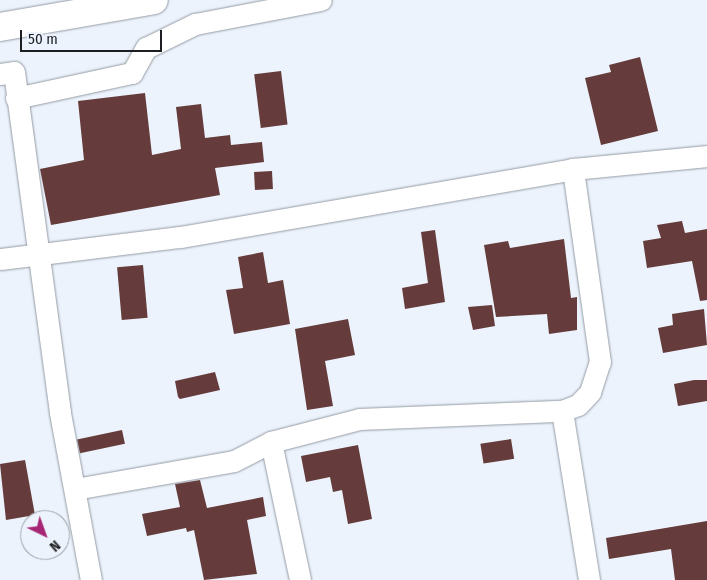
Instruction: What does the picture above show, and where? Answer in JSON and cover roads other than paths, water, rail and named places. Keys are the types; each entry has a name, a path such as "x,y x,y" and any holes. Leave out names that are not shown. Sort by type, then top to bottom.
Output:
{"main road":[{"path":"0,27 154,0"}],"street":[{"path":"16,98 132,73 146,48 195,24 321,0"},
{"path":"0,74 14,72 16,98 40,252 60,413 76,489 91,580"},
{"path":"0,259 40,252 180,238 573,169 707,156"},
{"path":"76,489 234,461 272,442 359,419 562,411 578,405 590,392 600,362 573,169"},
{"path":"562,411 589,580"},
{"path":"272,442 300,580"}]}
